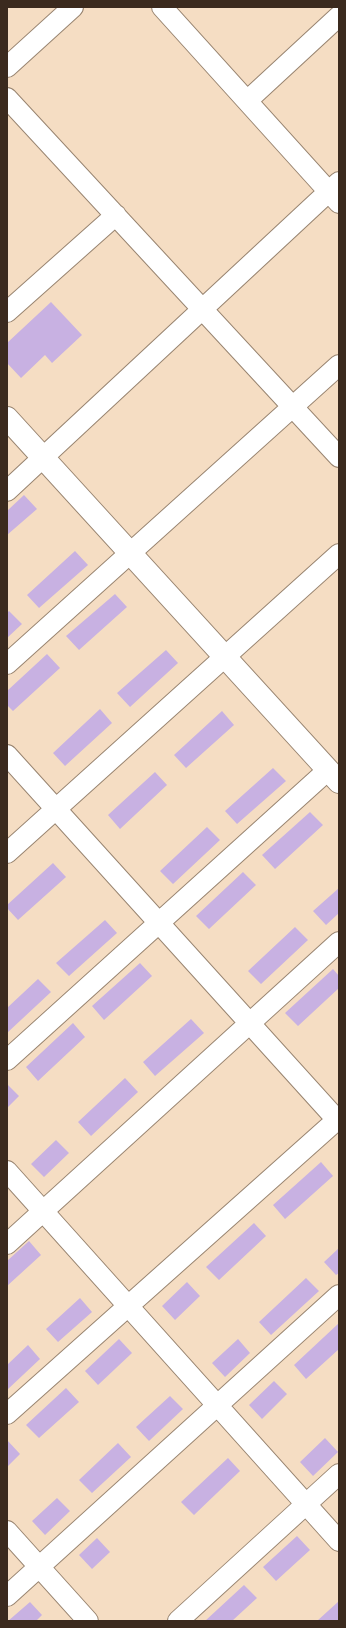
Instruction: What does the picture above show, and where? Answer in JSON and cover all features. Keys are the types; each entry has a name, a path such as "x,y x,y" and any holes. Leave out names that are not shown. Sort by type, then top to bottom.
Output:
{"street":[{"path":"7,67 73,7"},
{"path":"7,492 203,309 336,192 247,102 167,9"},
{"path":"247,102 339,16"},
{"path":"7,98 339,457"},
{"path":"7,312 116,215"},
{"path":"7,664 339,365"},
{"path":"7,418 334,776 159,923 7,1060"},
{"path":"7,853 339,554"},
{"path":"7,755 338,1120 7,1414"},
{"path":"7,1244 339,942"},
{"path":"7,1171 339,1540"},
{"path":"7,1596 339,1295"},
{"path":"178,1621 339,1474"},
{"path":"7,1531 88,1621"}],"building":[{"path":"51,302 82,335 52,363 45,355 21,378 7,363 7,343"},
{"path":"24,495 37,509 7,535 7,511"},
{"path":"75,551 88,565 39,608 27,595"},
{"path":"115,594 127,607 79,650 66,636"},
{"path":"9,611 22,624 7,638 7,613"},
{"path":"166,650 178,663 130,707 117,693"},
{"path":"47,654 60,668 13,711 7,705 7,691"},
{"path":"100,709 112,723 65,766 53,753"},
{"path":"222,711 234,725 186,768 174,755"},
{"path":"273,768 286,781 237,824 225,811"},
{"path":"155,772 167,785 120,829 108,815"},
{"path":"310,812 323,825 275,869 262,855"},
{"path":"207,827 220,840 173,884 160,871"},
{"path":"53,863 66,877 18,920 7,908 7,905"},
{"path":"243,872 256,885 209,929 196,916"},
{"path":"339,888 339,913 326,925 313,911"},
{"path":"105,920 117,933 69,976 56,963"},
{"path":"295,927 308,940 261,984 248,971"},
{"path":"140,963 152,976 104,1020 92,1006"},
{"path":"333,969 339,976 339,988 298,1026 285,1013"},
{"path":"38,979 51,992 7,1033 7,1008"},
{"path":"191,1019 204,1033 155,1076 143,1062"},
{"path":"73,1023 85,1037 38,1081 26,1067"},
{"path":"125,1078 138,1092 91,1136 78,1122"},
{"path":"7,1084 19,1096 7,1108"},
{"path":"56,1140 69,1153 44,1177 31,1164"},
{"path":"321,1162 333,1176 285,1219 273,1205"},
{"path":"254,1223 266,1236 219,1280 206,1267"},
{"path":"29,1241 41,1255 7,1286 7,1261"},
{"path":"339,1248 339,1273 336,1275 324,1262"},
{"path":"306,1278 319,1291 271,1335 259,1322"},
{"path":"187,1282 200,1296 175,1320 162,1306"},
{"path":"80,1298 92,1312 58,1342 46,1329"},
{"path":"339,1323 339,1349 306,1379 294,1365"},
{"path":"119,1339 132,1353 98,1385 85,1371"},
{"path":"238,1339 250,1353 225,1377 212,1363"},
{"path":"28,1345 40,1359 7,1390 7,1365"},
{"path":"274,1381 287,1394 262,1419 249,1405"},
{"path":"66,1388 79,1402 39,1438 26,1425"},
{"path":"170,1396 183,1409 149,1441 136,1427"},
{"path":"325,1438 338,1452 313,1476 300,1462"},
{"path":"7,1440 20,1454 7,1467"},
{"path":"118,1443 131,1457 92,1493 79,1480"},
{"path":"228,1458 240,1471 194,1515 181,1502"},
{"path":"57,1498 70,1511 45,1535 32,1521"},
{"path":"297,1536 310,1550 276,1581 263,1567"},
{"path":"97,1538 110,1552 92,1569 79,1555"},
{"path":"244,1585 257,1598 232,1621 205,1621"},
{"path":"339,1601 339,1621 317,1621"},
{"path":"30,1602 42,1615 36,1621 8,1621"}]}
